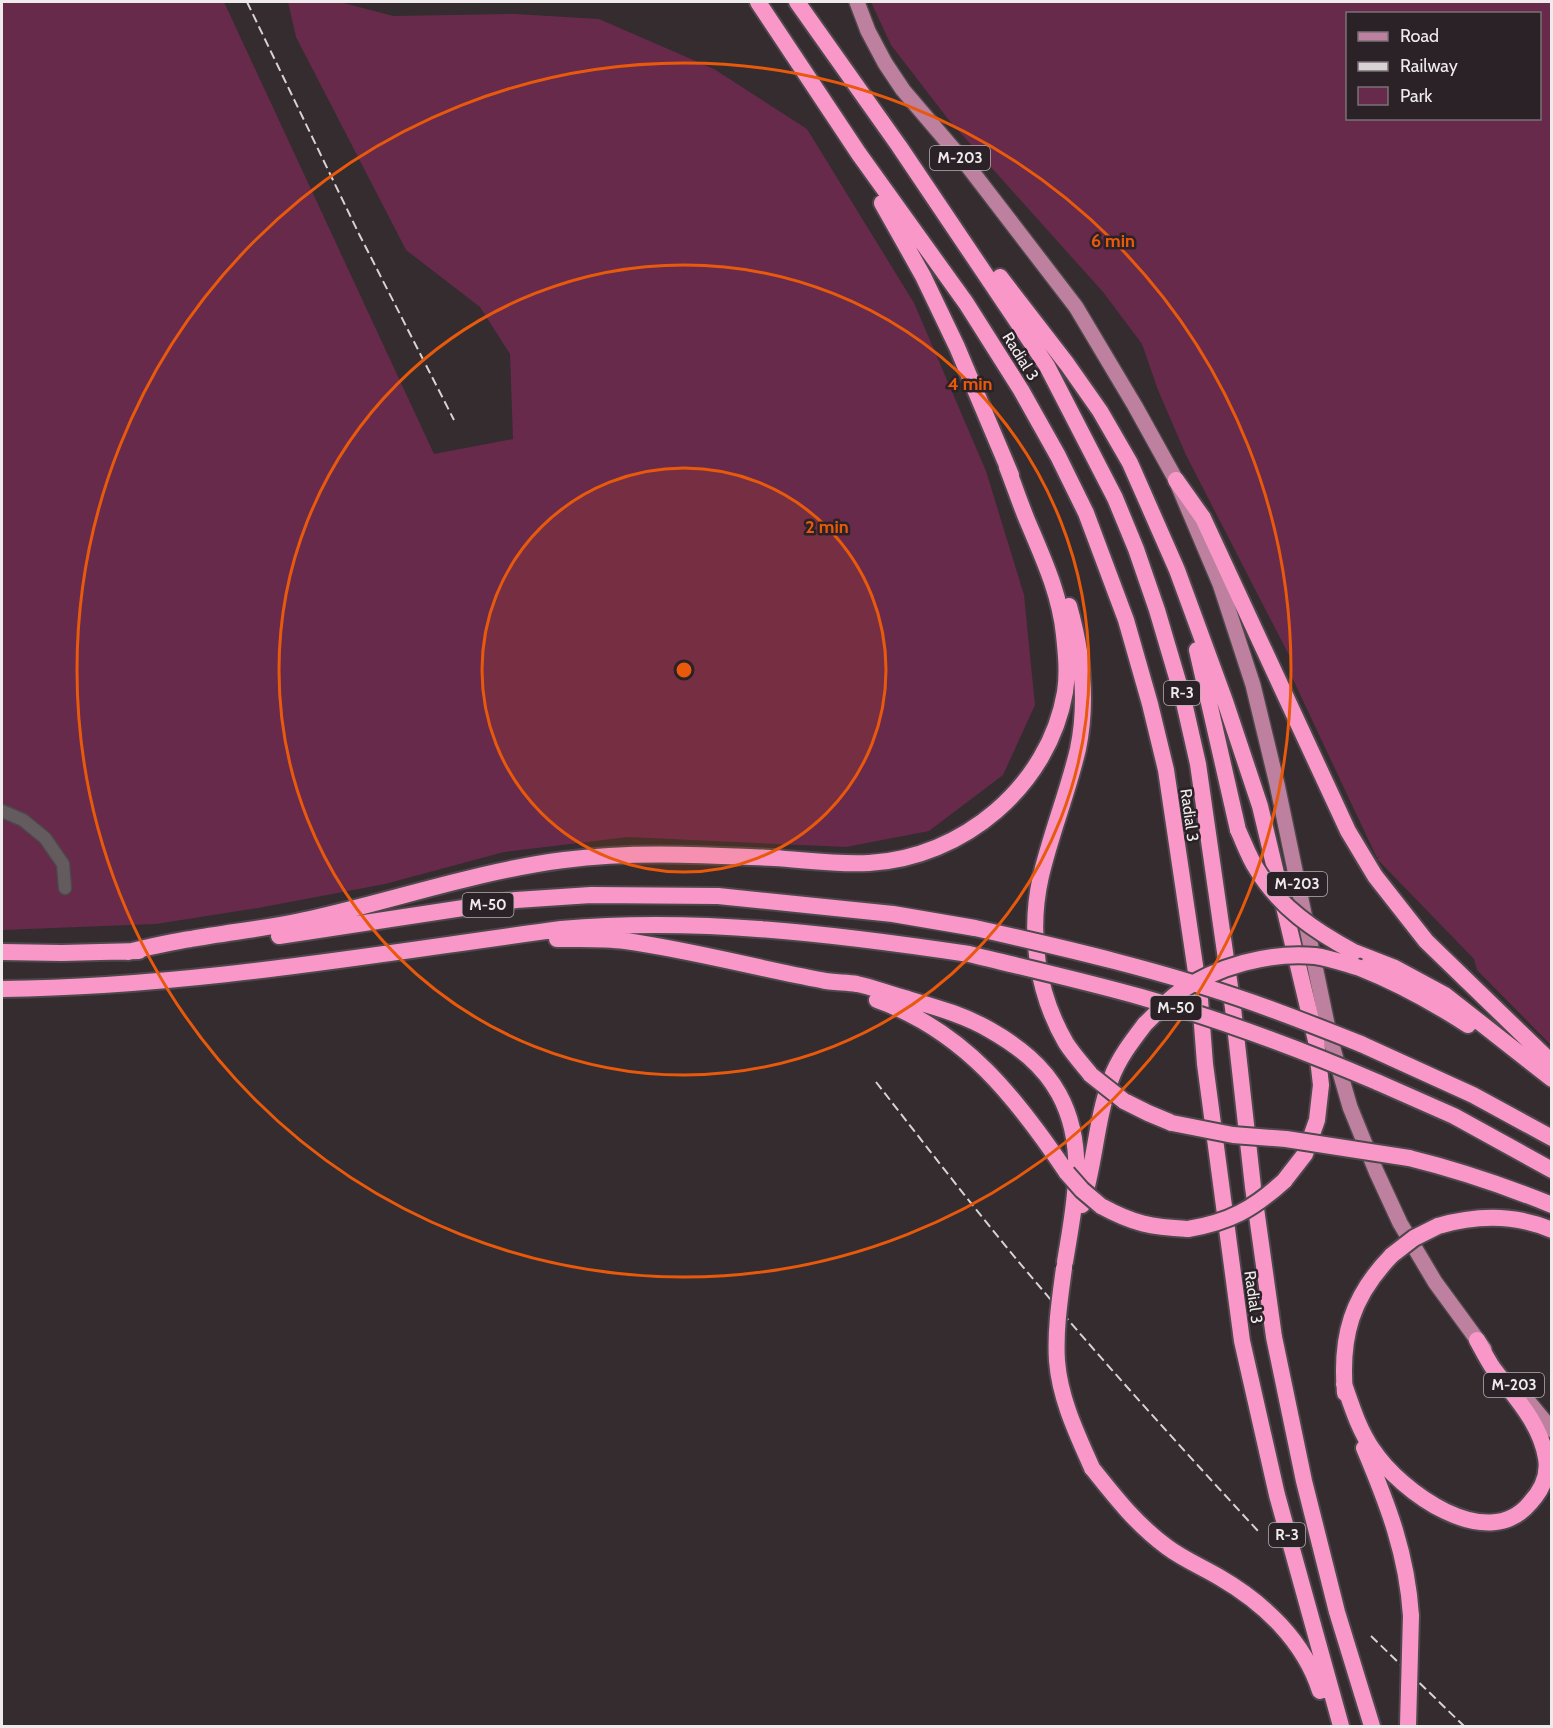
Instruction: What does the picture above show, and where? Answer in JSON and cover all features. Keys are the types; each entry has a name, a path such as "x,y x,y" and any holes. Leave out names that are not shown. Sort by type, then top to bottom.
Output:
{"highway":[{"name":"Radial 3","path":"759,2 859,154 966,303 1021,390 1058,456 1086,513 1126,620 1166,770 1200,999 1205,1064 1242,1341 1276,1495 1341,1726"},
{"path":"128,952 310,919 484,875 563,860 649,855 868,863 903,860 945,845 974,828 998,810 1026,780 1039,762 1051,739 1065,693 1067,670 1064,632 1052,579 957,347 923,276 890,215 807,87 759,2"},
{"name":"Radial 3","path":"797,2 899,146 1047,366 1115,498 1157,609 1183,698 1198,764 1233,1008 1253,1186 1274,1337 1309,1503 1337,1612 1372,1726"},
{"path":"823,981 895,1007 922,1021 962,1047 995,1077 1026,1114 1067,1173 1082,1190 1101,1206 1123,1218 1154,1227 1188,1229 1210,1226 1233,1218 1261,1202 1284,1181 1305,1154 1317,1120 1321,1085 1316,1041 1260,806 1225,701 1177,570 1154,515 1115,436 1067,364 899,146"},
{"path":"1067,364 1127,465 1171,573 1199,658 1238,830 1255,868 1275,894 1299,918 1322,935 1354,952 1395,968 1445,994 1549,1072"},
{"path":"1007,467 1052,560 1066,595 1080,654 1083,714 1078,749 1042,874 1036,902 1035,925 1036,954 1049,1009 1067,1044 1091,1075 1124,1101 1172,1123 1233,1135 1316,1143 1409,1158 1458,1171 1551,1205"},
{"path":"1176,480 1203,518 1348,831 1375,876 1426,941 1549,1072"},
{"name":"M-50","path":"2,952 128,952 278,936 516,900 591,895 730,897 893,914 975,927 1068,949 1165,975 1253,1003 1361,1044 1473,1095 1551,1138"},
{"name":"M-50","path":"2,989 74,988 200,978 602,925 721,926 892,942 969,954 1141,997 1203,1016 1269,1039 1377,1082 1454,1116 1551,1170"},
{"path":"502,937 524,940 624,941 718,958 823,981 868,987 939,1008 988,1028 1025,1051 1059,1093 1068,1114 1076,1152 1075,1202 1058,1316 1057,1361 1062,1392 1070,1418 1092,1468 1125,1510 1145,1530 1169,1549 1257,1603 1276,1620 1306,1658 1317,1680 1331,1726"},
{"path":"1064,1265 1090,1180 1103,1108 1111,1079 1131,1042 1145,1024 1177,993 1206,977 1250,961 1283,955 1318,956 1388,979 1442,1008 1549,1072"},
{"path":"1408,1726 1411,1616 1406,1567 1386,1500 1351,1419 1346,1399 1343,1363 1349,1323 1366,1286 1392,1255 1414,1238 1438,1226 1474,1218 1492,1217 1527,1222 1551,1230"},
{"path":"1344,1384 1362,1433 1375,1453 1406,1486 1438,1508 1459,1517 1490,1522 1503,1520 1517,1515 1537,1495 1546,1473 1546,1458 1532,1423 1477,1340"}],"main road":[{"name":"M-203","path":"857,2 868,31 903,90 974,174 1076,307 1176,480 1220,584 1253,685 1277,784 1330,1038 1350,1107 1400,1223 1435,1281 1477,1340 1551,1430"}],"street":[{"path":"2,811 23,820 45,838 63,864 65,888"}],"green space":[{"path":"2,2 224,2 434,454 513,439 510,354 480,307 406,250 296,37 288,2 340,2 393,16 515,14 599,19 714,69 807,129 914,303 986,471 1024,595 1035,705 1003,775 929,831 846,847 628,837 504,852 385,884 156,924 2,930"},
{"path":"871,2 1551,2 1551,1045 1477,970 1474,959 1377,859 1380,856 1377,858 1290,673 1292,661 1186,455 1158,390 1142,344 1103,292 948,119 891,45"}],"railway":[{"path":"247,2 359,234 454,420"},
{"path":"876,1082 982,1217 1047,1295 1258,1531"},
{"path":"1371,1636 1464,1726"}]}
